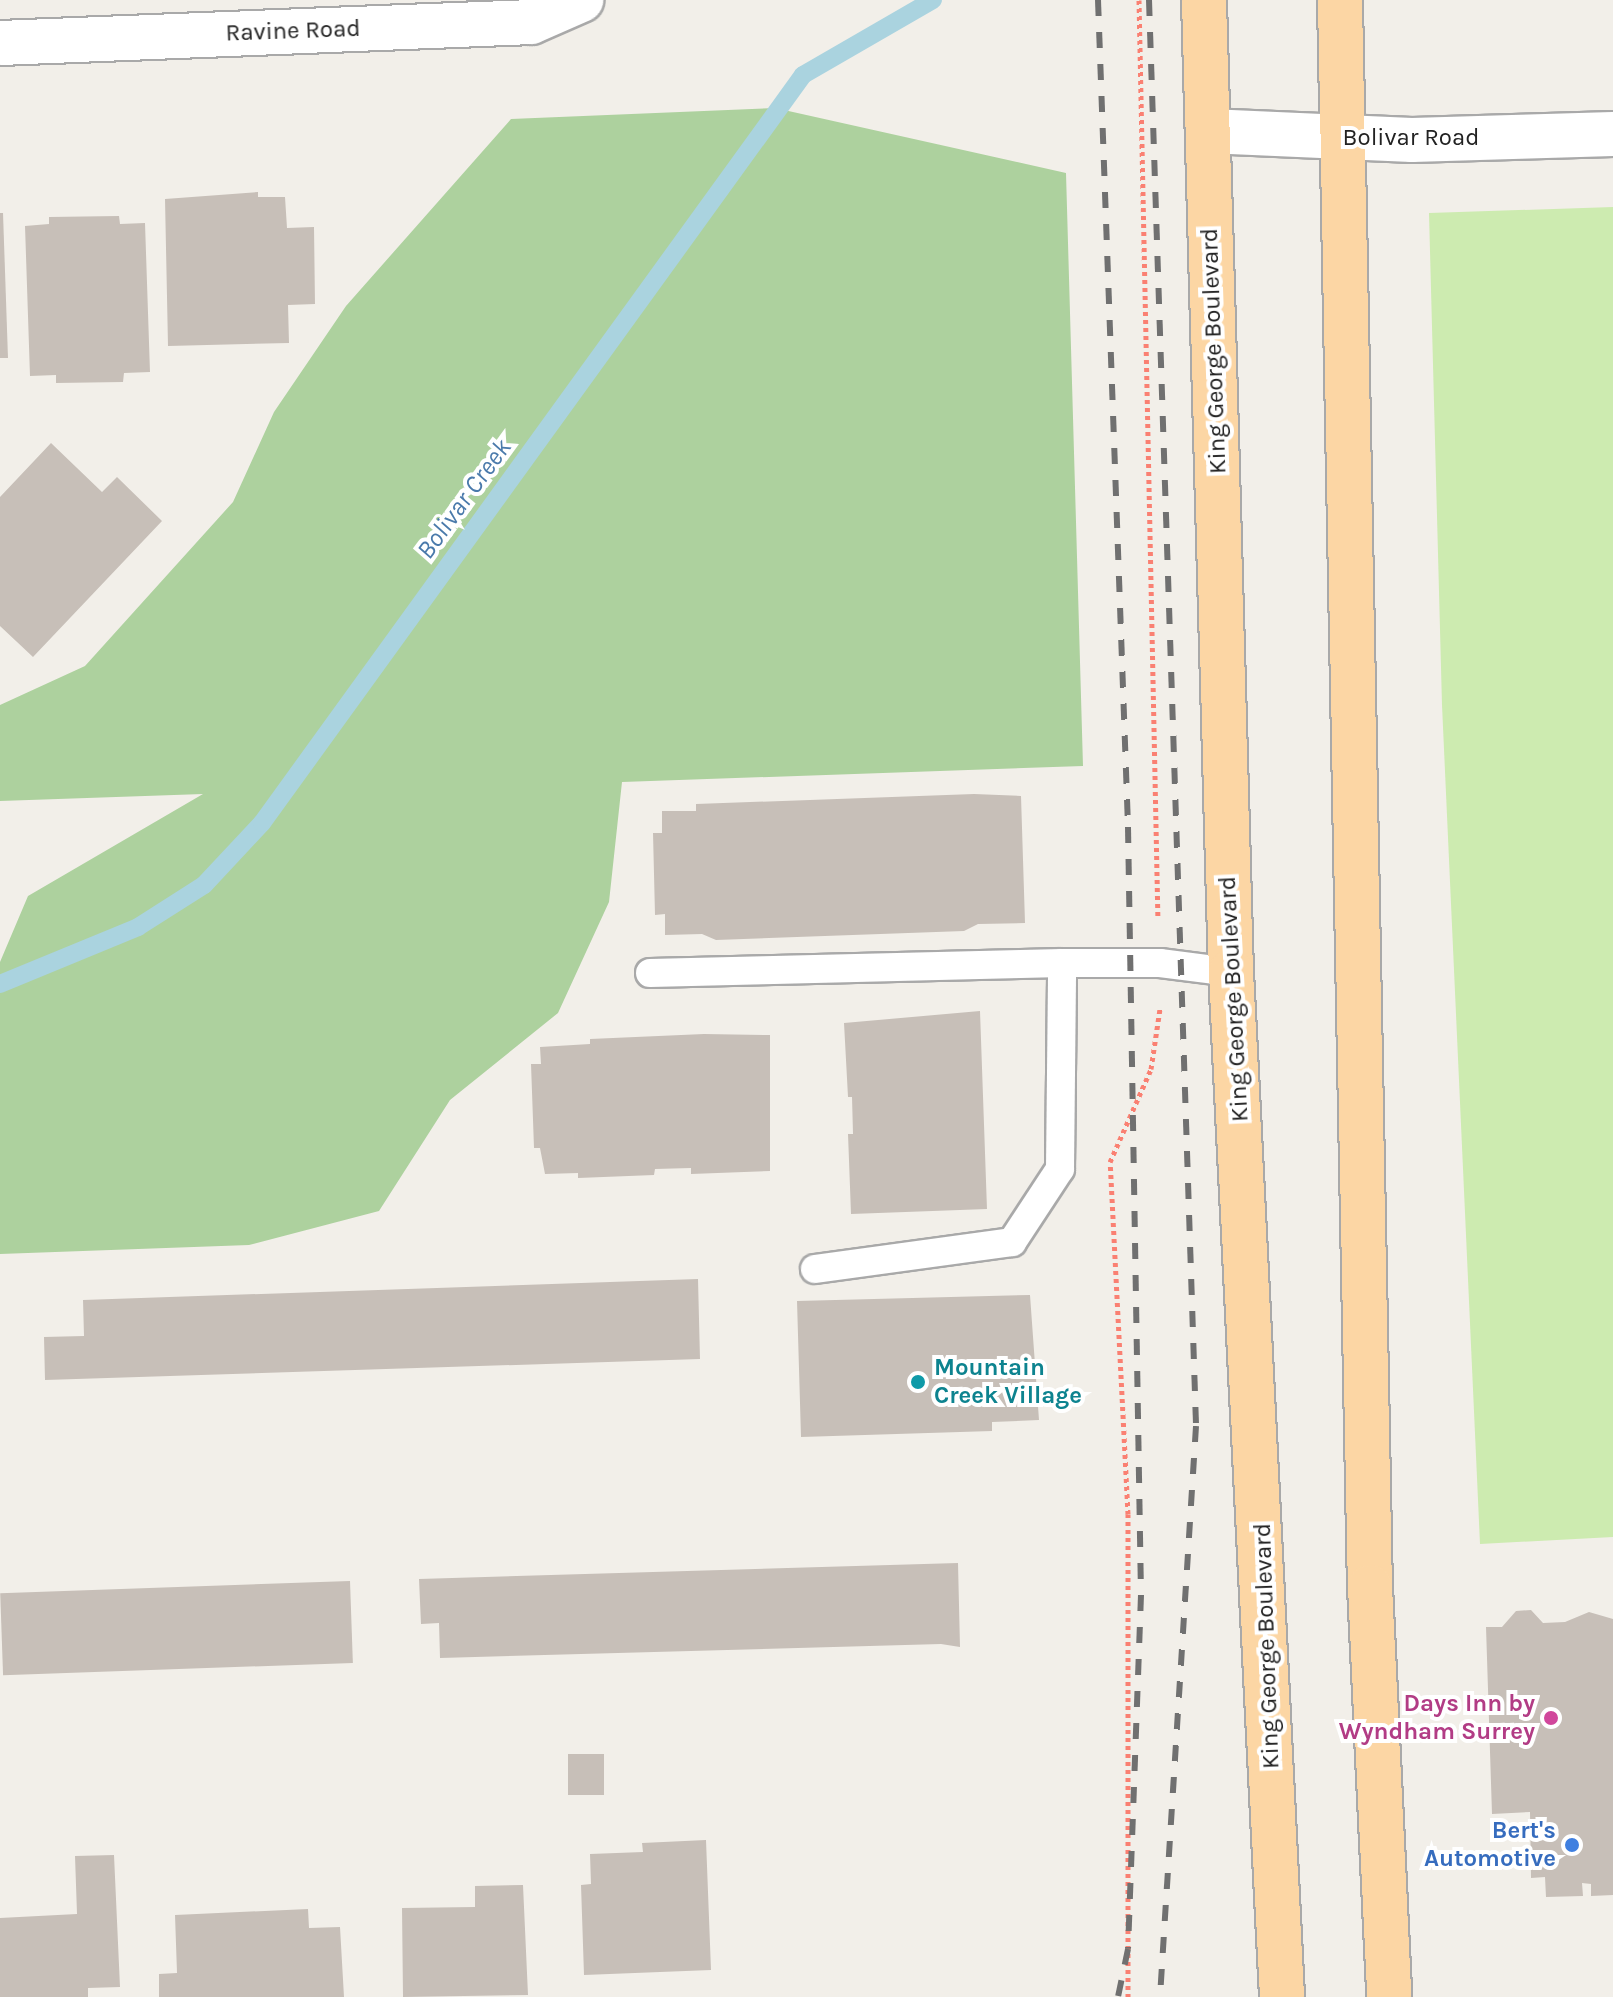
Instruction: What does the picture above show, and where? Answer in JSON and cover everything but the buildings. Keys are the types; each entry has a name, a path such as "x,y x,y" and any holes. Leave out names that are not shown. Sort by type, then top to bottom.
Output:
{"main road":[{"name":"King George Boulevard","path":"1204,0 1231,972 1282,1997"},
{"path":"1340,0 1370,1587 1389,1997"}],"street":[{"name":"Ravine Road","path":"0,43 531,22 581,0"},
{"name":"Bolivar Road","path":"1208,131 1344,139 1613,134"}],"lane":[{"path":"815,1269 1012,1242 1060,1169 1062,963"},
{"path":"650,973 1062,963 1160,963 1231,972"}],"green space":[{"path":"775,108 1066,173 1083,766 622,782 609,902 558,1013 450,1100 379,1211 249,1245 0,1254 0,962 28,896 203,794 0,801 0,705 85,666 233,502 274,412 346,306 511,119"},
{"path":"1613,207 1613,1537 1480,1544 1442,705 1429,213"}],"waterway":[{"name":"Bolivar Creek","path":"0,984 138,927 204,885 262,823 803,75 933,0"}],"railway":[{"path":"1098,0 1128,827 1141,1595 1128,1949 1118,1997"},
{"path":"1149,0 1196,1426 1160,1997"}],"place":[{"name":"Mountain Creek Village","path":"918,1382"},
{"name":"Days Inn by Wyndham Surrey","path":"1551,1718"},
{"name":"Bert's Automotive","path":"1572,1845"}]}
